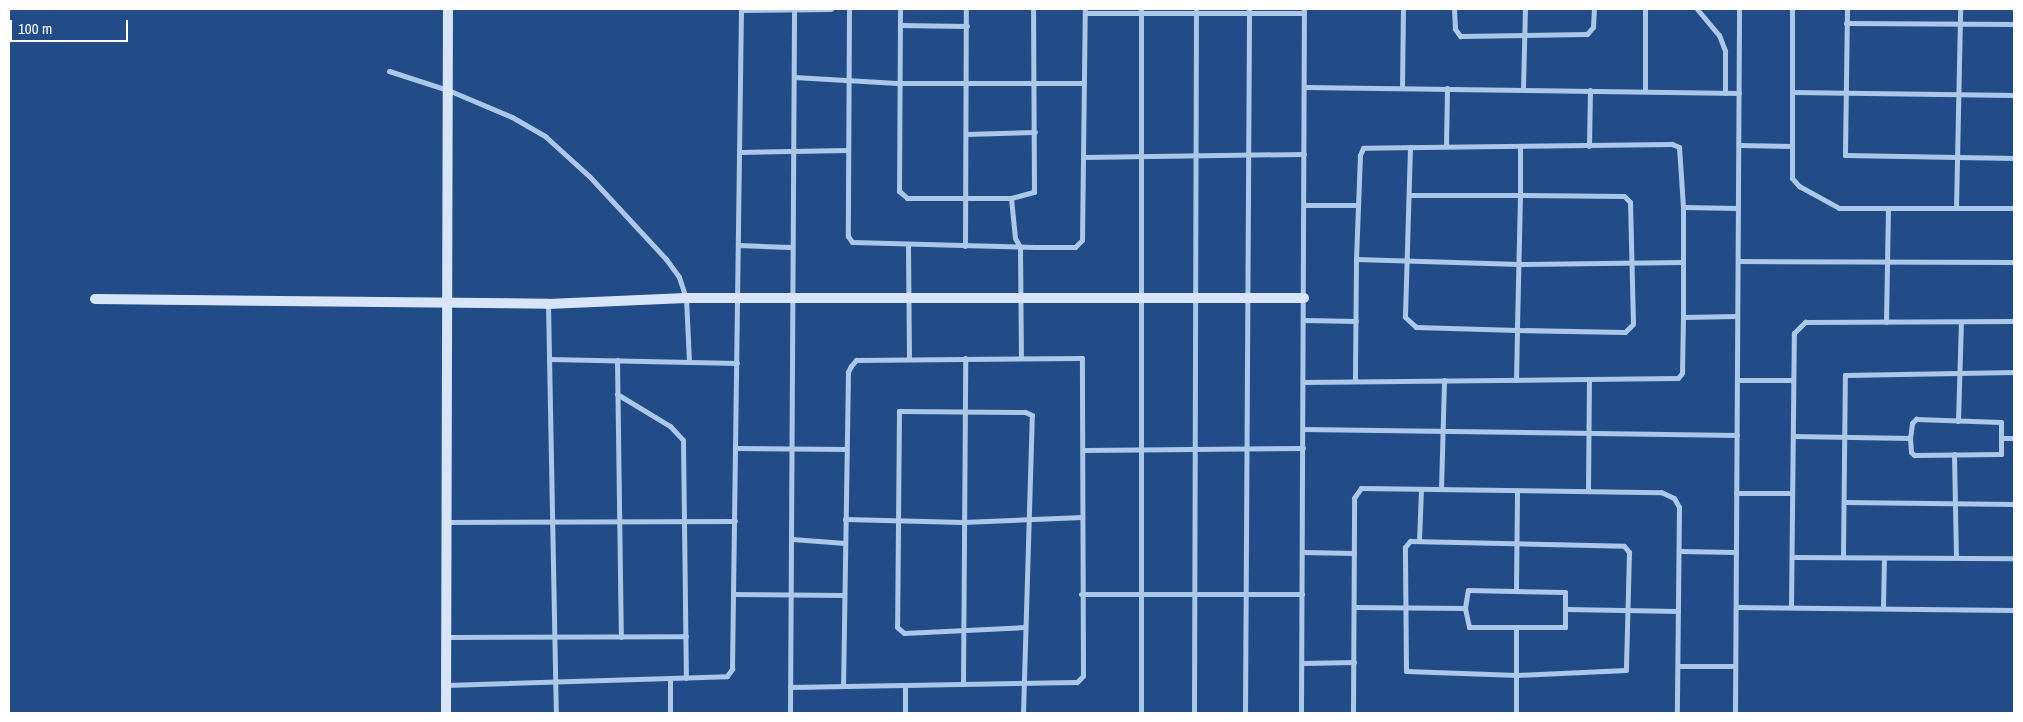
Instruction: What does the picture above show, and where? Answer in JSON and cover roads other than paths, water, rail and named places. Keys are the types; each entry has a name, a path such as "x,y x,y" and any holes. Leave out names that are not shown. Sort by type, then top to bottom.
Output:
{"street":[{"path":"446,713 448,9"},
{"path":"446,685 686,678 730,674 734,594 741,10 831,9"},
{"path":"848,9 848,236 859,244 1020,247 1075,247 1080,244 1085,11 1304,11 1301,713"},
{"path":"900,9 897,82 899,191 907,198 1011,198 1034,192 1033,9"},
{"path":"965,246 966,9"},
{"path":"1402,88 1403,9"},
{"path":"1454,9 1454,29 1460,36 1587,34 1593,27 1594,9"},
{"path":"1523,89 1525,9"},
{"path":"1645,9 1645,91"},
{"path":"1697,9 1710,22 1722,43 1725,93"},
{"path":"1735,713 1739,9"},
{"path":"1792,9 1792,178 1799,186 1839,208 2014,208"},
{"path":"1847,9 1844,155 2014,158"},
{"path":"1956,208 1960,9"},
{"path":"790,713 793,448 790,247 794,10"},
{"path":"1245,713 1249,10"},
{"path":"1141,11 1143,157 1141,713"},
{"path":"1194,713 1197,300 1196,11"},
{"path":"1846,23 2014,24"},
{"path":"900,25 967,26"},
{"path":"389,72 448,90 512,117 546,137 590,176 666,258 679,277 686,298 688,362"},
{"path":"794,77 897,82 1084,83"},
{"path":"1304,87 1739,93"},
{"path":"1446,146 1447,88"},
{"path":"1590,90 1590,146"},
{"path":"1792,92 2014,95"},
{"path":"966,134 1035,132"},
{"path":"1303,382 1355,380 1589,381 1678,378 1682,373 1684,316 1684,207 1681,150 1675,145 1363,148 1360,155 1356,259 1355,380"},
{"path":"1739,145 1792,146"},
{"path":"1410,147 1405,317 1410,323 1416,327 1517,330 1625,332 1630,329 1632,264 1628,198 1520,195 1410,195"},
{"path":"1516,380 1520,147"},
{"path":"740,152 792,154 847,150"},
{"path":"1083,157 1304,154"},
{"path":"1011,198 1015,238 1020,247 1021,357"},
{"path":"1304,205 1358,205"},
{"path":"1684,207 1738,208"},
{"path":"1886,322 1888,209"},
{"path":"738,245 790,247"},
{"path":"908,245 909,359"},
{"path":"1356,259 1519,264 1683,262"},
{"path":"1738,261 2014,262"},
{"path":"94,299 447,301 548,304 686,298 738,300 1246,300 1304,298"},
{"path":"548,304 556,713"},
{"path":"1684,316 1738,316"},
{"path":"1304,320 1356,321"},
{"path":"1791,607 1792,340 1794,333 1805,322 2014,321"},
{"path":"1958,420 1961,322"},
{"path":"790,687 843,686 905,684 1072,684 1083,676 1081,594 1084,360 1078,356 856,360 850,366 848,372 846,449 843,686"},
{"path":"549,358 737,363"},
{"path":"963,684 965,358"},
{"path":"617,360 617,521 621,637"},
{"path":"1843,556 1842,438 1845,375 2014,372"},
{"path":"1441,489 1444,380"},
{"path":"1737,380 1792,380"},
{"path":"1588,491 1589,381"},
{"path":"617,394 670,426 682,440 686,678"},
{"path":"1023,713 1032,415 1025,412 899,410 896,520 897,627 904,633 1025,627"},
{"path":"1916,419 1958,420 2000,422 2002,438 1999,455 1914,455 1910,452 1912,423 1916,419"},
{"path":"1303,429 1737,435"},
{"path":"1793,436 1910,438"},
{"path":"2002,438 2014,438"},
{"path":"736,448 846,449"},
{"path":"1083,450 1303,448"},
{"path":"1954,454 1956,557"},
{"path":"1354,713 1354,553 1357,492 1361,488 1660,492 1674,498 1679,507 1680,551 1677,713"},
{"path":"1419,541 1421,489"},
{"path":"1516,590 1517,491"},
{"path":"1736,493 1792,493"},
{"path":"1844,502 2014,504"},
{"path":"846,519 964,522 1029,521 1082,517"},
{"path":"447,522 552,520 735,521"},
{"path":"792,539 845,543"},
{"path":"1410,541 1517,543 1624,546 1629,552 1628,667 1623,673 1516,675 1406,671 1405,547 1410,541"},
{"path":"1680,551 1736,552"},
{"path":"1303,552 1354,553"},
{"path":"1792,557 2014,558"},
{"path":"1883,608 1884,558"},
{"path":"1468,590 1516,590 1565,592 1567,610 1565,627 1516,628 1469,627 1465,608 1468,590"},
{"path":"734,594 844,595"},
{"path":"1081,594 1302,594"},
{"path":"1354,607 1465,608"},
{"path":"1736,607 2014,610"},
{"path":"1567,610 1678,611"},
{"path":"1516,628 1516,713"},
{"path":"446,637 686,636"},
{"path":"1302,663 1354,662"},
{"path":"1678,666 1735,666"},
{"path":"670,678 670,713"},
{"path":"905,684 905,713"}]}
